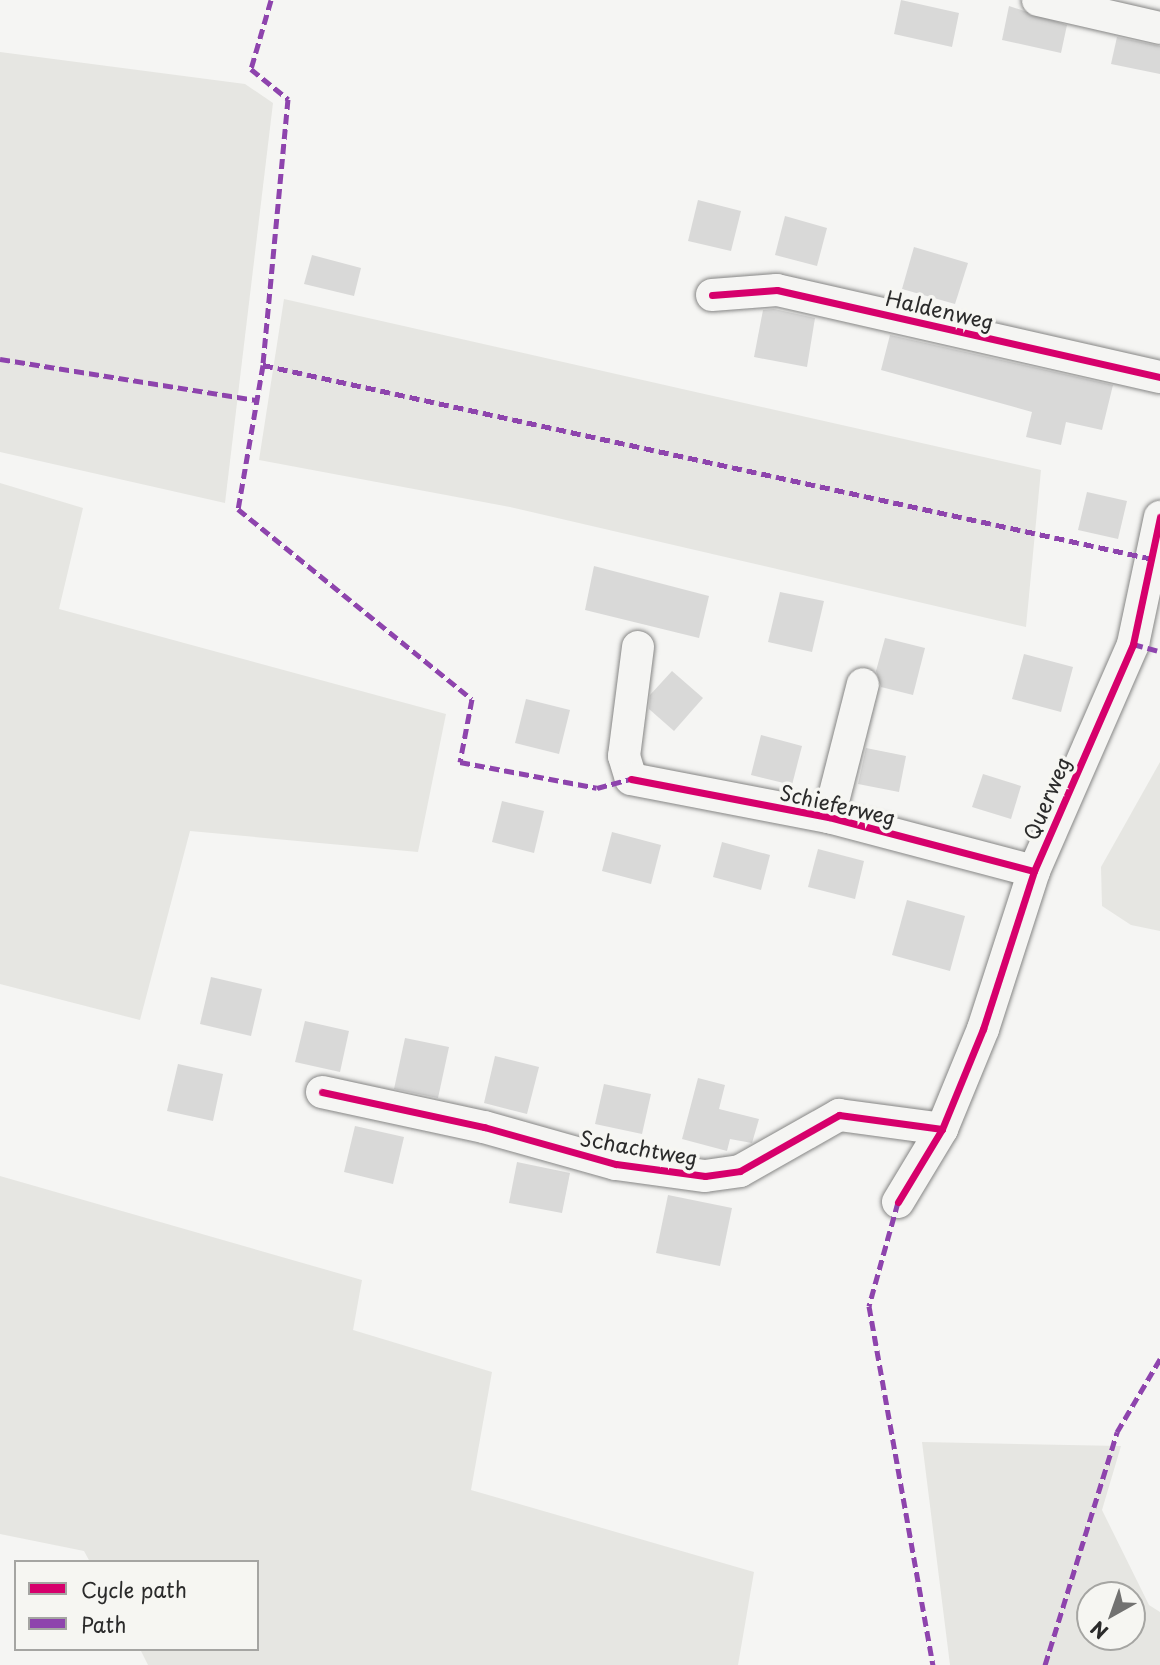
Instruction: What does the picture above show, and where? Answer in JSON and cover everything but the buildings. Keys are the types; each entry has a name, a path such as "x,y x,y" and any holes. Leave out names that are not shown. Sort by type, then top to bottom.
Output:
{"street":[{"path":"1038,0 1160,28"},
{"name":"Haldenweg","path":"712,295 777,290 1160,377"},
{"name":"Querweg","path":"898,1202 942,1129 983,1029 1034,871 1133,644 1159,532"},
{"name":"Schieferweg","path":"638,647 624,756 631,779 829,817 1034,871"},
{"name":"Schieferweg","path":"829,817 863,684"},
{"name":"Schachtweg","path":"322,1093 484,1127 616,1164 705,1176 740,1171 839,1115 942,1129"}],"shaded area":[{"path":"0,52 245,84 273,103 225,503 0,452"},
{"path":"284,299 1041,470 1026,627 510,507 259,460"},
{"path":"0,483 83,508 59,609 446,714 418,852 190,831 140,1020 0,984"},
{"path":"1160,762 1160,931 1131,925 1102,906 1101,867"},
{"path":"0,1176 362,1280 353,1330 492,1372 471,1490 754,1572 738,1665 148,1665 141,1651 259,1651 259,1560 89,1560 84,1551 0,1534"},
{"path":"922,1442 1121,1446 1102,1510 1137,1581 1076,1581 1076,1651 1146,1651 1146,1599 1149,1605 1160,1612 1160,1665 950,1665"}],"marked path":[{"path":"271,0 251,69 288,99 263,365 238,509 472,699 460,762 597,788 631,779"},
{"path":"0,359 257,400"},
{"path":"263,365 1153,559"},
{"path":"1133,644 1160,651"},
{"path":"898,1202 869,1306 933,1665"},
{"path":"1045,1665 1117,1432 1160,1359"}],"cycle path":[{"path":"712,295 777,290 1160,377"},
{"path":"898,1202 942,1129 983,1029 1034,871 1133,644 1160,517"},
{"path":"631,779 829,817 1034,871"},
{"path":"322,1092 484,1127 616,1164 705,1176 740,1171 839,1115 942,1129"}]}
